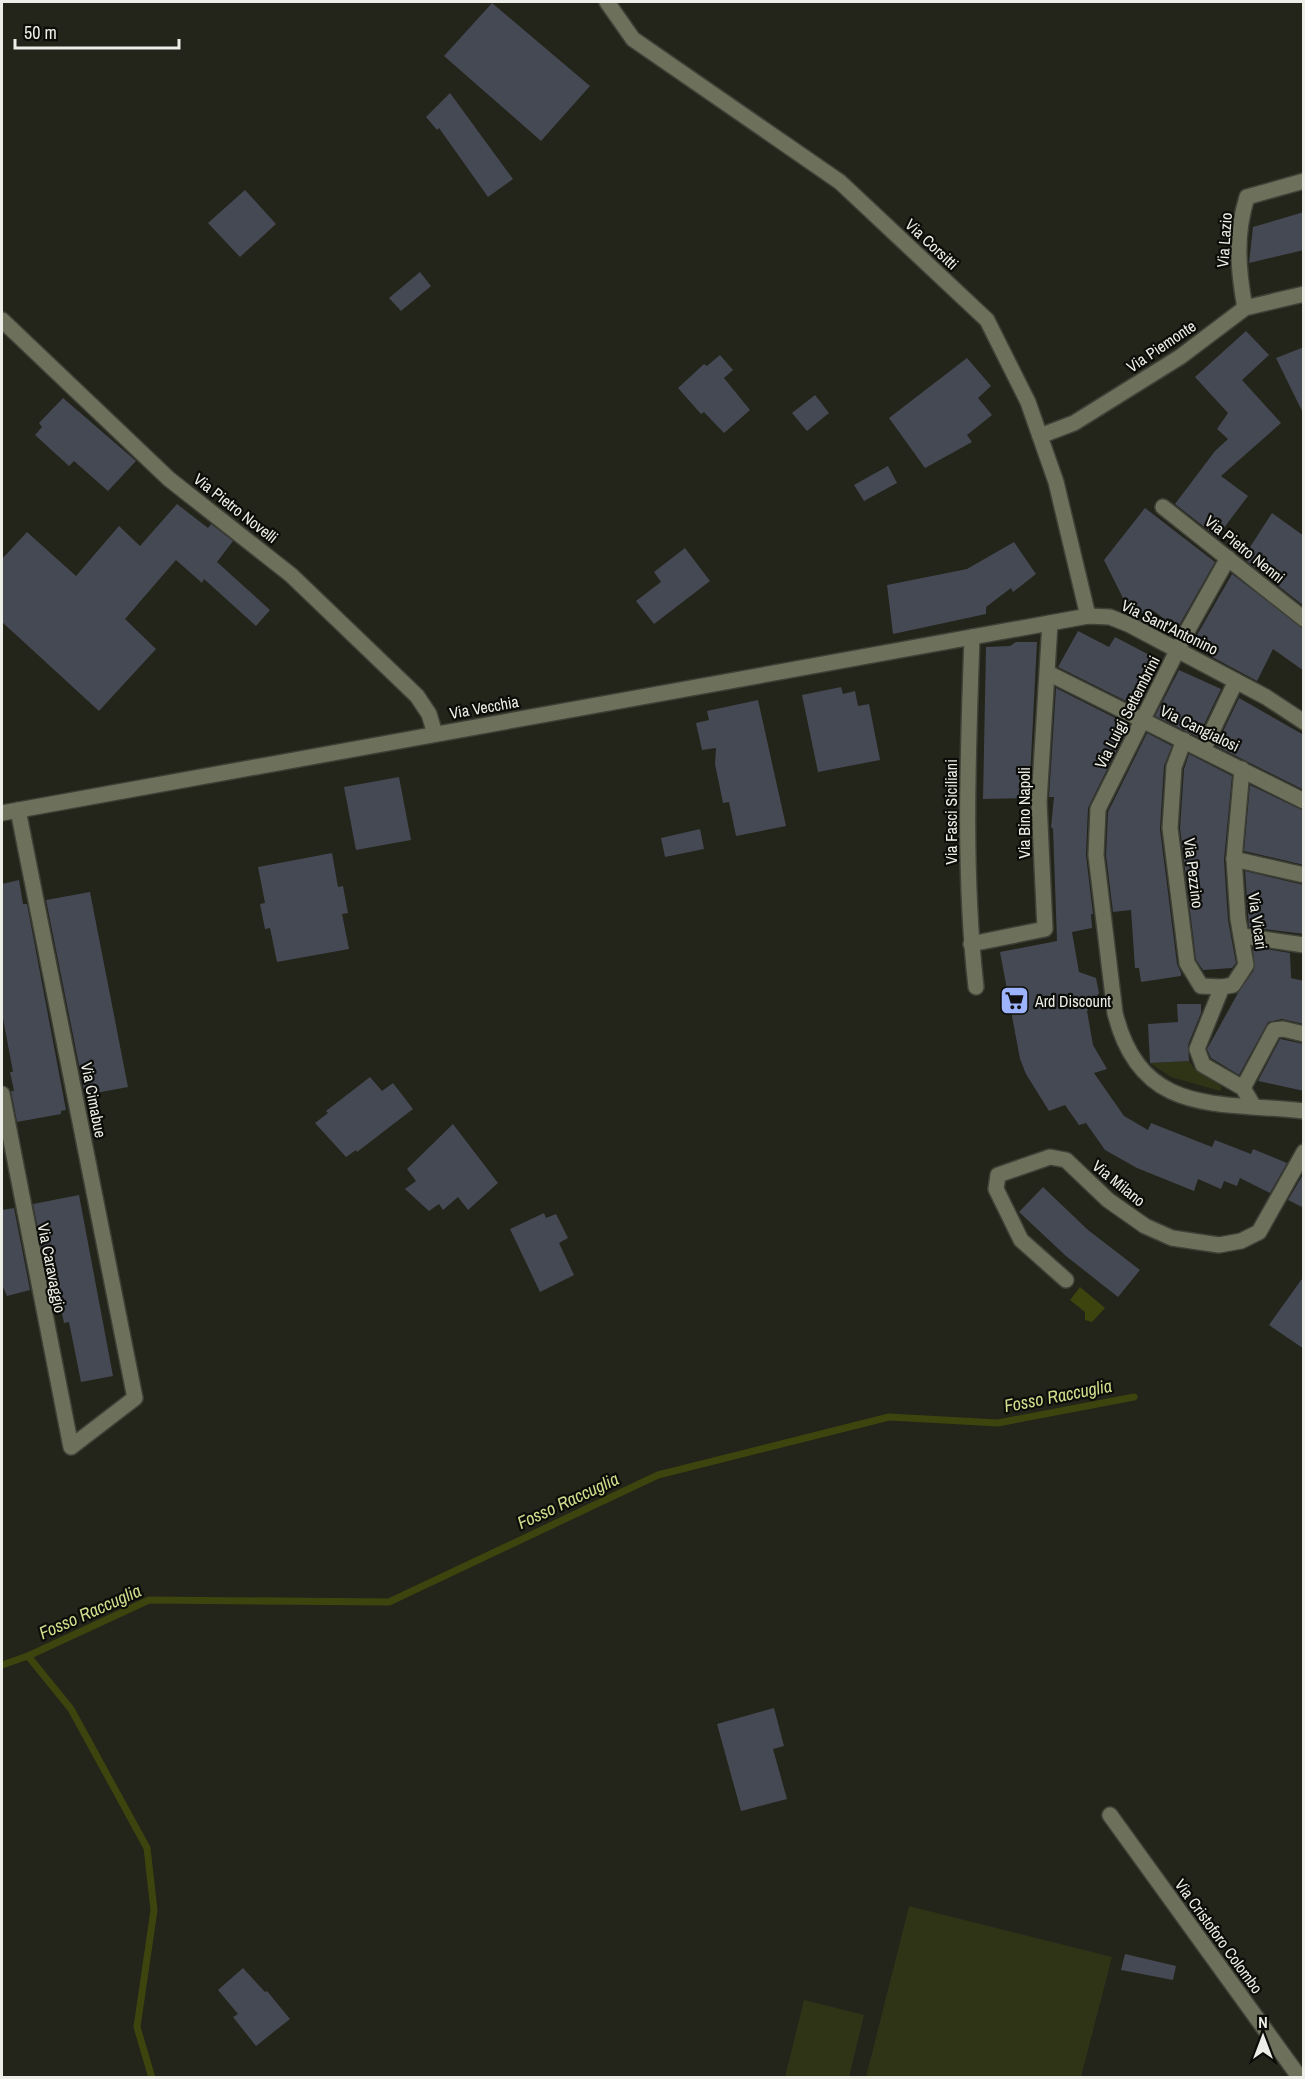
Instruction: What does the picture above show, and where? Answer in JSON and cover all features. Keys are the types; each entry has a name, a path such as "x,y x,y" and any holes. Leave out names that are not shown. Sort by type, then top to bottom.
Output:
{"street":[{"name":"Via Corsitti","path":"607,2 633,39 840,182 987,320 1028,402 1056,482 1088,616"},
{"name":"Via Lazio","path":"1245,308 1237,267 1240,218 1247,197 1304,181"},
{"name":"Via Piemonte","path":"1040,436 1074,423 1151,375 1245,308 1304,294"},
{"name":"Via Pietro Novelli","path":"2,320 169,479 291,574 417,696 429,714 435,734"},
{"name":"Via Pietro Nenni","path":"1163,507 1304,619"},
{"name":"Via Luigi Settembrini","path":"1228,558 1142,720 1098,809 1096,855 1115,1013 1128,1048 1150,1076 1176,1095 1207,1104 1253,1105"},
{"name":"Via Sant'Antonino","path":"972,637 1088,616 1110,617 1236,681 1304,722"},
{"name":"Via Bino Napoli","path":"971,944 1044,929 1039,802 1050,622"},
{"name":"Via Vecchia","path":"2,813 972,637"},
{"name":"Via Fasci Siciliani","path":"972,637 967,787 971,944 976,987"},
{"name":"Via Cangialosi","path":"1048,673 1304,801"},
{"path":"1203,750 1236,681"},
{"name":"Via Pezzino","path":"1184,740 1174,767 1170,828 1187,963 1201,986 1222,987"},
{"name":"Via Vicari","path":"1242,769 1234,859 1238,919 1243,936 1246,965 1233,986 1222,987 1197,1050 1198,1056 1207,1068 1243,1088"},
{"name":"Via Cimabue","path":"18,810 135,1398 71,1447"},
{"path":"1234,859 1304,875"},
{"path":"1243,936 1304,945"},
{"path":"1304,1034 1283,1029 1274,1030 1243,1088 1253,1105 1304,1111"},
{"name":"Via Caravaggio","path":"2,1094 71,1447"},
{"name":"Via Milano","path":"1066,1280 1021,1240 996,1188 998,1175 1050,1157 1065,1161 1108,1200 1145,1226 1172,1238 1219,1245 1241,1241 1259,1232 1304,1152"},
{"name":"Via Cristoforo Colombo","path":"1110,1815 1300,2078"}],"shaded area":[{"path":"1189,1061 1196,1070 1222,1087 1220,1091 1171,1077 1150,1063"},
{"path":"1080,1287 1105,1308 1092,1322 1085,1320 1085,1312 1070,1300"},
{"path":"909,1906 1112,1957 1081,2077 866,2077"},
{"path":"804,2000 864,2015 849,2077 785,2077"}],"building":[{"path":"492,3 590,86 541,141 444,56"},
{"path":"450,93 513,179 488,197 439,128 437,130 426,117"},
{"path":"245,190 276,224 240,257 208,223"},
{"path":"1304,212 1304,250 1249,263 1253,227"},
{"path":"420,272 431,286 401,311 389,298"},
{"path":"1246,331 1269,355 1242,380 1281,423 1221,476 1248,496 1217,537 1175,504 1215,451 1228,439 1217,429 1228,413 1195,377"},
{"path":"1304,347 1304,415 1276,358"},
{"path":"720,355 733,370 724,378 750,410 724,433 704,412 701,414 678,388 704,364 707,366"},
{"path":"967,358 991,386 978,398 992,415 967,435 972,442 925,468 889,418"},
{"path":"815,395 829,413 807,431 792,413"},
{"path":"63,398 136,461 108,491 74,461 69,466 35,435 42,427 39,423"},
{"path":"888,466 897,483 864,501 854,485"},
{"path":"177,504 208,528 211,524 233,541 217,562 270,610 256,626 204,579 202,583 176,560 125,619 156,649 99,711 2,622 2,559 27,532 76,576 119,526 140,546"},
{"path":"1145,508 1215,562 1177,629 1154,611 1150,617 1126,604 1104,560"},
{"path":"1272,513 1304,536 1304,606 1243,558"},
{"path":"1014,542 1036,574 1013,592 1011,588 986,607 986,614 893,634 887,585 967,569"},
{"path":"685,548 710,581 654,624 636,601 661,582 654,572"},
{"path":"1232,574 1304,629 1304,671 1273,649 1257,681 1214,658 1193,642"},
{"path":"1078,631 1109,647 1115,637 1161,661 1138,707 1058,667"},
{"path":"1016,642 1037,642 1029,798 983,799 986,647 1010,646"},
{"path":"1179,670 1221,689 1198,737 1155,716"},
{"path":"841,687 843,694 855,691 858,706 869,704 880,760 818,772 802,695"},
{"path":"1056,688 1129,725 1088,808 1086,855 1093,914 1091,914 1092,928 1072,932 1079,972 1096,978 1099,993 1087,1011 1093,1045 1107,1069 1094,1073 1124,1116 1148,1130 1151,1123 1212,1147 1215,1140 1251,1154 1253,1149 1287,1163 1270,1193 1240,1178 1237,1186 1224,1181 1221,1189 1198,1179 1194,1191 1137,1168 1105,1150 1086,1123 1079,1125 1065,1105 1049,1111 1026,1074 1020,1059 1000,952 1057,941 1053,829 1051,827 1054,797 1049,797"},
{"path":"1239,698 1304,735 1304,790 1216,746"},
{"path":"758,700 786,826 736,836 729,802 723,803 715,764 716,748 702,750 696,723 709,720 707,711"},
{"path":"1147,733 1172,746 1164,766 1160,829 1177,964 1181,976 1141,982 1139,968 1135,968 1131,910 1113,912 1106,855 1108,812"},
{"path":"1189,754 1232,776 1224,860 1228,920 1236,963 1232,968 1203,970 1196,960 1180,828 1184,769"},
{"path":"399,777 411,840 356,850 344,787"},
{"path":"1250,785 1304,811 1304,865 1244,851"},
{"path":"700,829 704,849 665,857 661,838"},
{"path":"332,853 338,887 343,886 348,913 342,914 349,949 277,962 270,928 265,929 260,904 265,903 258,867"},
{"path":"1245,871 1304,885 1304,934 1249,927"},
{"path":"19,880 23,904 27,904 66,1110 61,1111 61,1114 17,1122 11,1091 14,1091 10,1072 13,1072 2,1013 2,884"},
{"path":"90,892 128,1087 85,1095 46,900"},
{"path":"1253,947 1290,953 1291,978 1304,981 1304,1024 1282,1019 1268,1022 1239,1075 1211,1058 1207,1049 1238,993 1254,970"},
{"path":"1177,1004 1201,1004 1201,1013 1188,1045 1189,1061 1150,1063 1148,1024 1178,1022"},
{"path":"1280,1039 1304,1044 1304,1091 1258,1081"},
{"path":"370,1077 382,1091 393,1083 413,1109 357,1152 356,1150 346,1157 315,1123 328,1113 326,1111"},
{"path":"453,1124 498,1183 468,1210 458,1197 443,1210 439,1204 429,1211 405,1189 416,1181 407,1169"},
{"path":"1304,1173 1304,1208 1288,1200"},
{"path":"1043,1187 1088,1230 1140,1270 1118,1297 1066,1256 1019,1212"},
{"path":"79,1195 113,1376 81,1382 69,1322 64,1323 56,1284 49,1285 33,1204"},
{"path":"14,1208 30,1290 7,1296 2,1285 2,1210"},
{"path":"544,1213 546,1218 556,1214 568,1238 559,1243 574,1275 540,1292 510,1229"},
{"path":"1304,1276 1304,1349 1269,1325"},
{"path":"774,1708 784,1746 773,1749 787,1799 741,1811 717,1724"},
{"path":"1125,1954 1176,1966 1173,1980 1121,1970"},
{"path":"243,1968 265,1992 267,1991 290,2019 256,2046 233,2017 238,2014 218,1990"}],"waterway":[{"name":"Fosso Raccuglia","path":"2,1665 28,1656 149,1600 389,1602 658,1475 889,1417 998,1423 1134,1397"},
{"name":"Fosso Raccuglia","path":"28,1656 71,1709 147,1848 154,1910 137,2027 152,2078"}],"place":[{"name":"Ard Discount","path":"1014,1001"}]}
